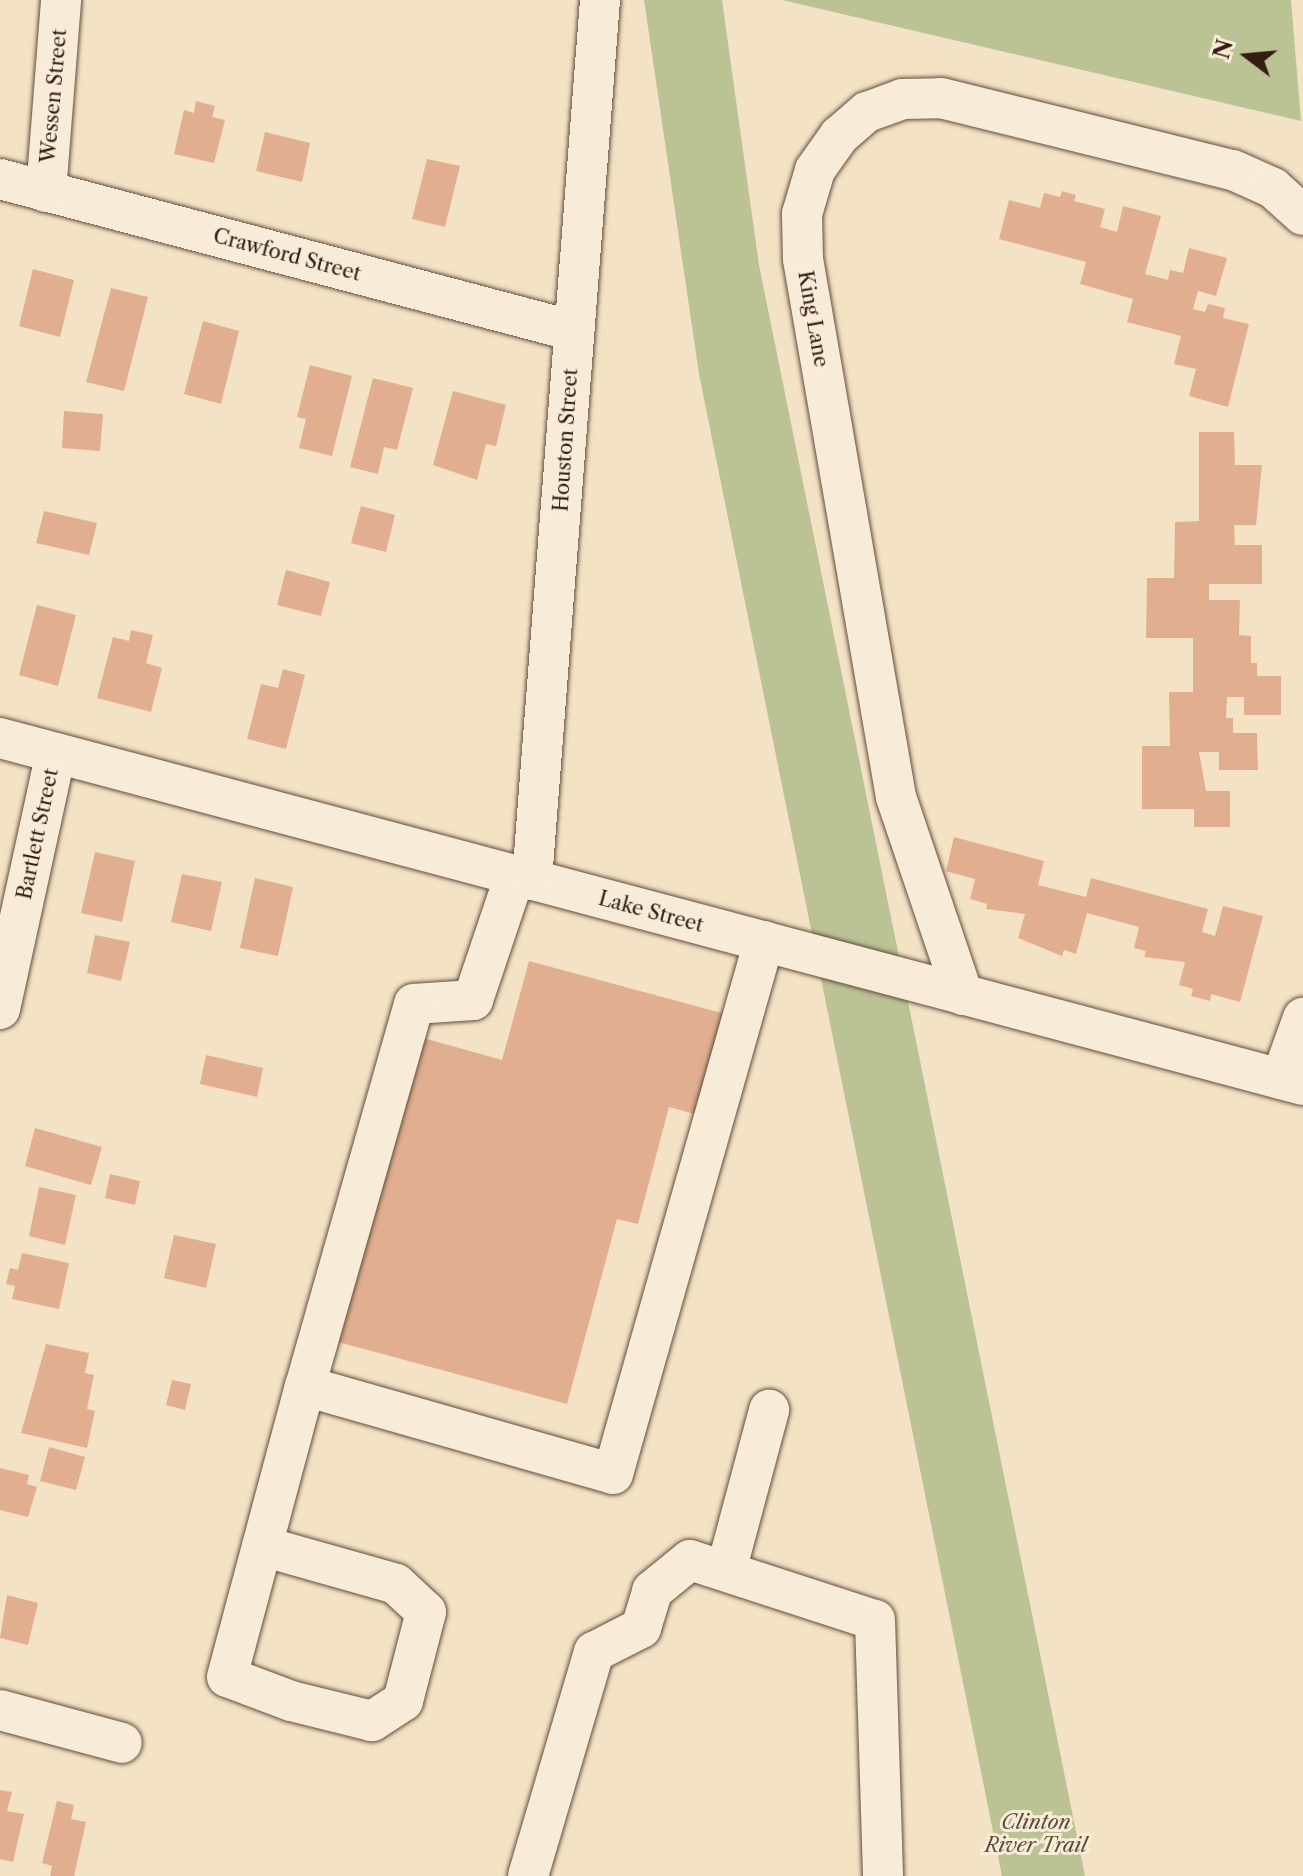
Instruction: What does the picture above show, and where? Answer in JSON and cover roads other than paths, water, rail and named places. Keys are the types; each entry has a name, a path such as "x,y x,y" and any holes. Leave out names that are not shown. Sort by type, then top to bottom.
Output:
{"street":[{"name":"Wessen Street","path":"46,192 61,0"},
{"name":"Houston Street","path":"305,1386 414,1004 473,1000 524,878 574,331 600,0"},
{"name":"King Lane","path":"963,995 896,797 803,259 802,214 815,170 839,136 867,112 902,99 941,98 1233,170 1273,188 1303,215"},
{"name":"Crawford Street","path":"0,179 574,331"},
{"name":"Lake Street","path":"0,738 963,995 1195,1074 1292,1082"},
{"name":"Bartlett Street","path":"0,1009 56,753"},
{"path":"262,1546 396,1584 426,1612 403,1701 372,1721 291,1701 227,1677 262,1546 305,1386 613,1474 764,941"},
{"path":"1292,1082 1303,1018"},
{"path":"726,1571 769,1410"},
{"path":"528,1876 594,1652 641,1628 652,1591 690,1560 875,1620 883,1876"},
{"path":"0,1710 122,1743"}],"park label":[{"name":"Clinton River Trail","path":"1036,1834"}]}
